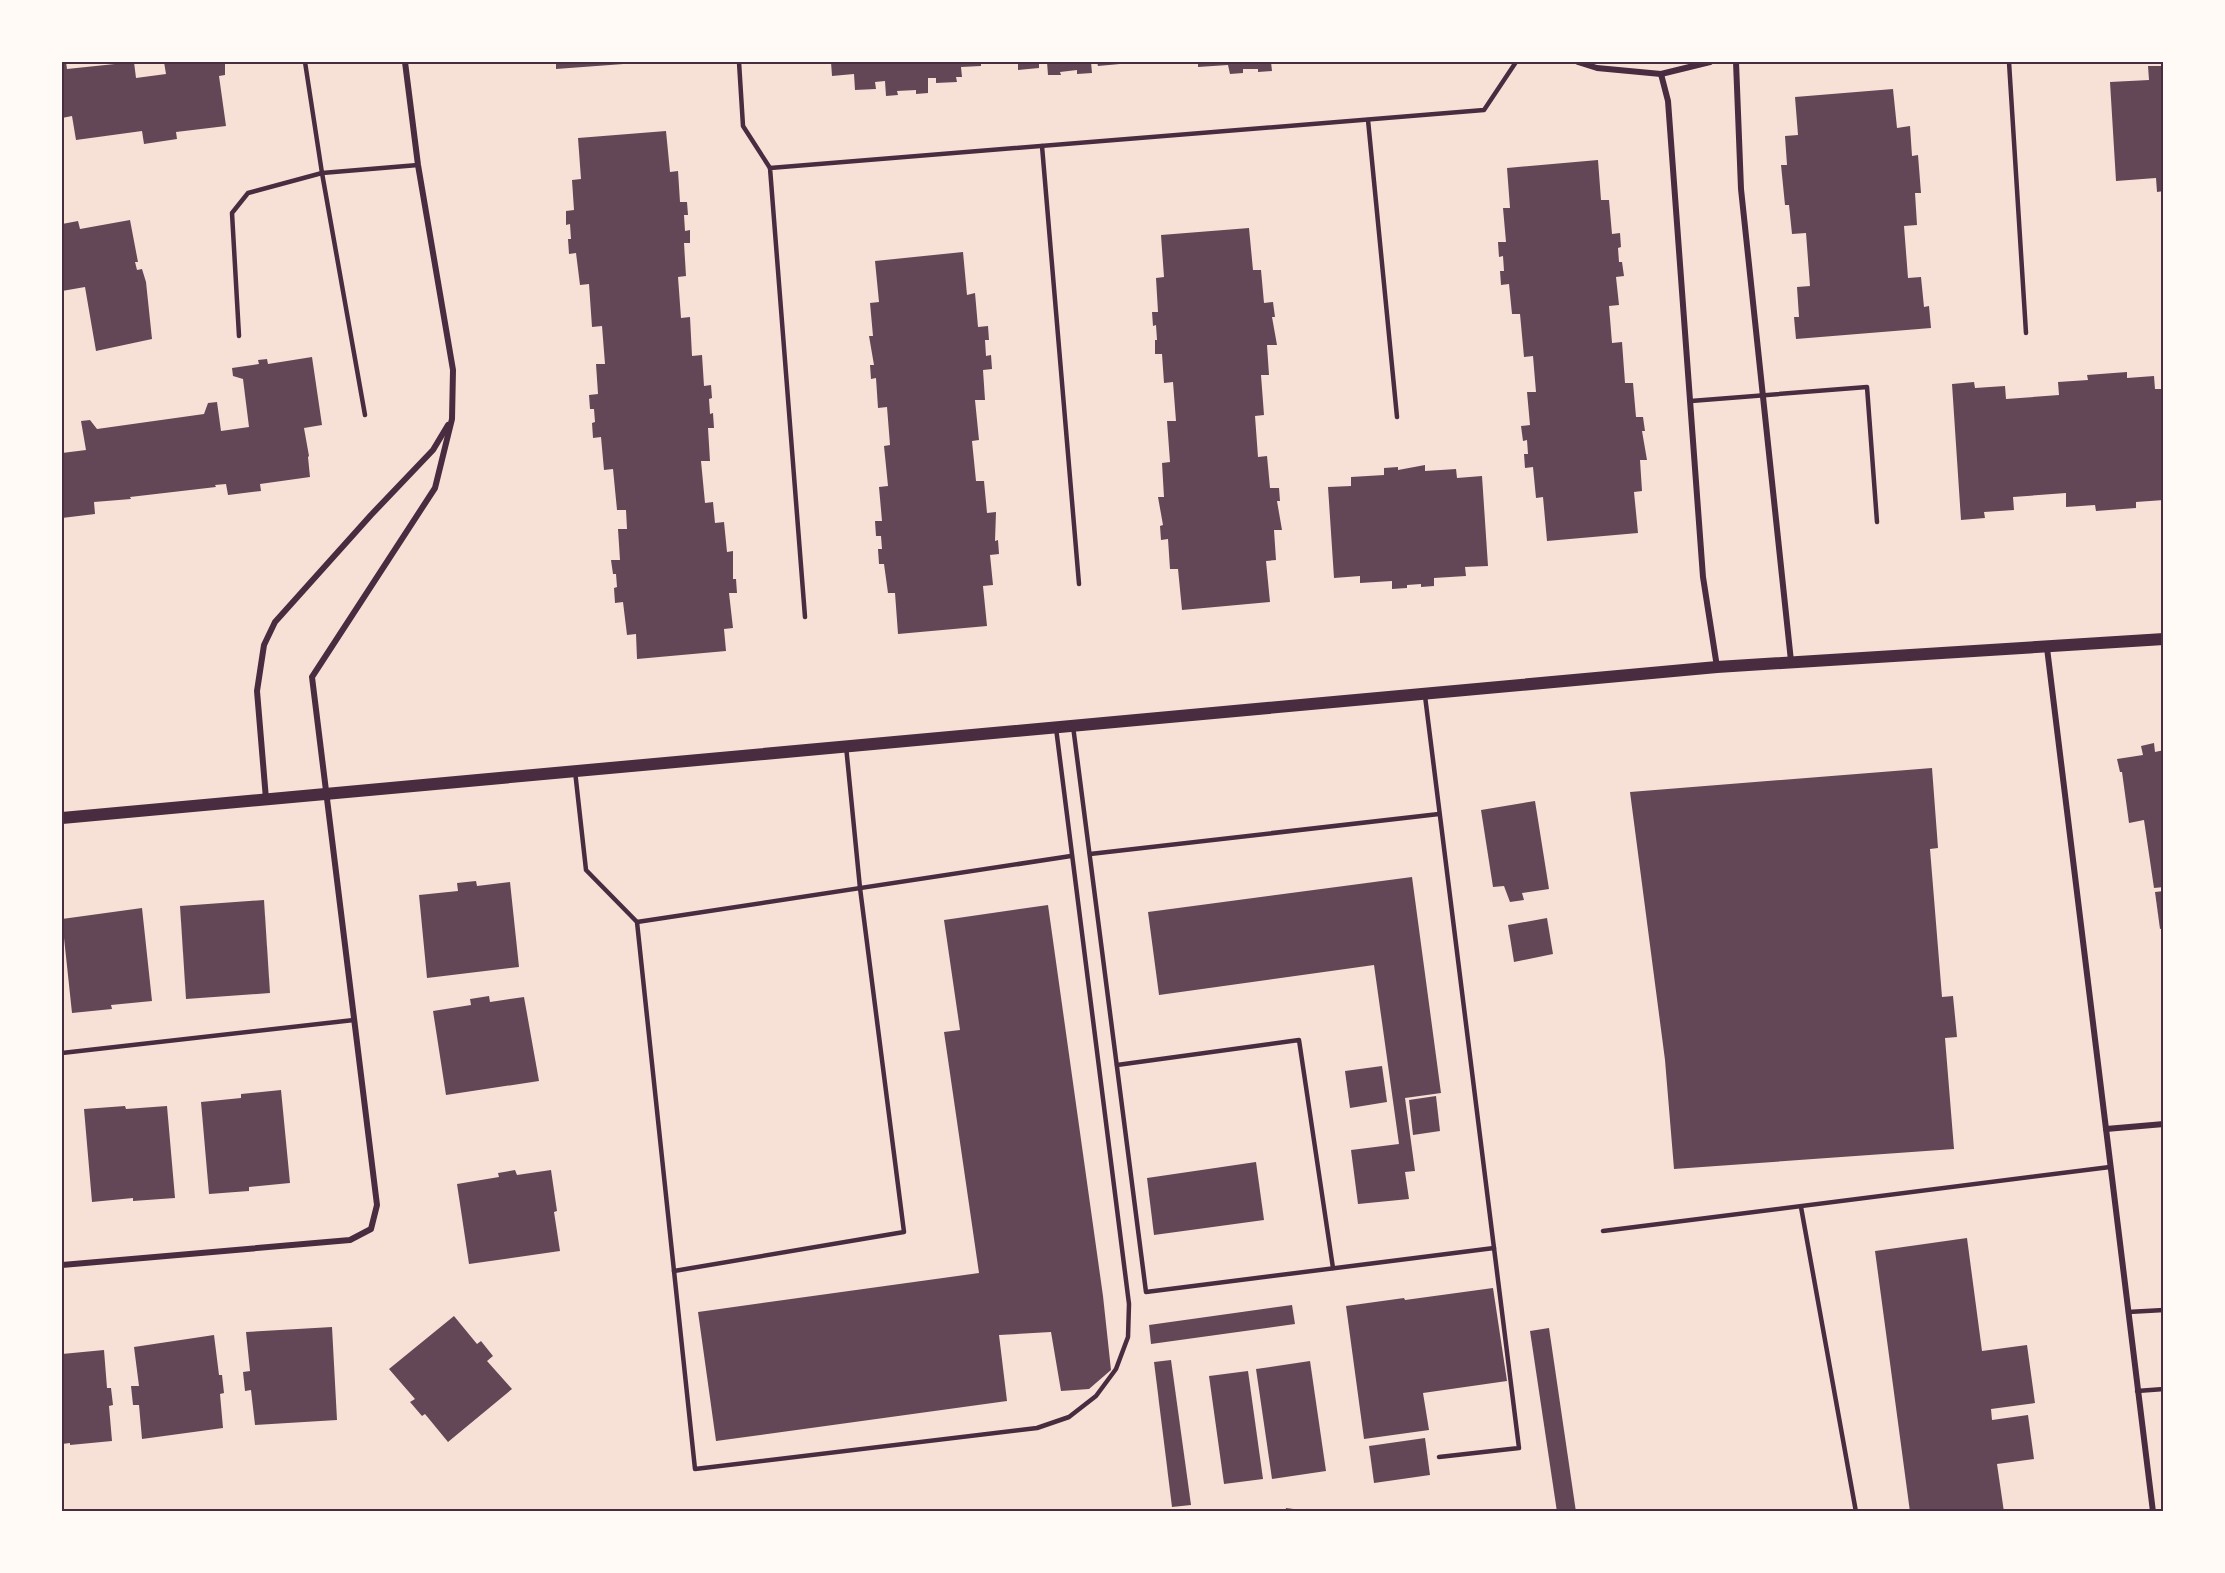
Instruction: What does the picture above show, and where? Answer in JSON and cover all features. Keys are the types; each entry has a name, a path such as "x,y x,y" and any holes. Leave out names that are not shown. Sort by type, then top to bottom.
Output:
{"main road":[{"path":"62,818 1717,667 2163,639"}],"street":[{"path":"62,1265 350,1240 371,1230 377,1205 312,677 435,488 452,419 453,370 418,165 405,62"},
{"path":"1578,62 1597,68 1661,74 1710,62"},
{"path":"1736,62 1741,189 1791,661"},
{"path":"1661,74 1668,101 1703,577 1717,667"},
{"path":"266,799 256,691 264,645 275,622 371,514 433,450 452,419"},
{"path":"2047,648 2152,1512"},
{"path":"2106,1130 2163,1124"}],"lane":[{"path":"305,62 322,173 365,415"},
{"path":"739,62 743,126 770,168 805,617"},
{"path":"770,168 1484,110 1516,62"},
{"path":"2009,62 2026,333"},
{"path":"1368,120 1397,417"},
{"path":"1042,146 1079,584"},
{"path":"239,336 232,213 248,194 322,173 418,165"},
{"path":"1690,401 1868,387 1877,522"},
{"path":"1425,693 1519,1448 1439,1457"},
{"path":"1073,726 1146,1292 1494,1248"},
{"path":"575,771 586,870 637,922 695,1468 1037,1428 1069,1417 1096,1396 1116,1369 1128,1337 1128,1304 1055,727"},
{"path":"674,1271 904,1232 860,888 846,746"},
{"path":"1090,854 1439,814"},
{"path":"637,922 1071,856"},
{"path":"62,1053 354,1020"},
{"path":"1116,1065 1299,1040 1333,1268"},
{"path":"1603,1231 2110,1167"},
{"path":"1802,1207 1856,1512"},
{"path":"2128,1312 2163,1310"},
{"path":"2138,1391 2163,1389"}],"building":[{"path":"62,62 66,62 67,69 134,62 136,78 166,74 164,62 225,62 225,75 219,76 226,126 176,132 177,139 144,144 142,131 76,140 72,116 62,118"},
{"path":"556,62 637,62 637,63 556,69"},
{"path":"831,62 981,62 981,66 961,67 962,77 956,77 957,82 936,83 936,78 928,78 928,93 916,94 916,90 897,91 898,95 886,96 885,81 875,82 876,89 855,90 854,74 832,76"},
{"path":"1018,62 1039,62 1039,68 1018,70"},
{"path":"1047,62 1091,62 1092,73 1077,74 1077,70 1060,72 1061,75 1048,75"},
{"path":"1097,62 1119,62 1120,64 1098,66"},
{"path":"1198,62 1271,62 1272,71 1258,72 1258,69 1243,69 1243,73 1230,74 1228,65 1198,67"},
{"path":"2148,66 2164,66 2164,191 2157,192 2156,178 2116,181 2110,82 2149,80"},
{"path":"1893,89 1897,128 1910,126 1912,156 1918,155 1921,193 1915,193 1917,225 1904,226 1908,278 1921,277 1924,307 1929,306 1931,328 1796,339 1794,317 1799,317 1797,287 1810,286 1806,233 1792,234 1789,205 1785,205 1781,165 1787,165 1785,136 1798,135 1795,97"},
{"path":"666,131 670,172 678,171 680,202 687,202 688,215 684,215 685,231 690,230 690,243 684,243 686,276 678,277 681,318 690,317 692,356 702,355 704,386 711,385 710,414 713,413 714,428 708,428 710,461 701,461 705,503 713,502 715,523 724,522 727,552 733,551 733,579 736,579 737,593 729,593 733,628 724,629 726,651 637,659 636,634 627,635 623,602 615,603 616,574 613,574 611,560 620,560 618,529 627,529 626,510 617,510 613,469 604,470 601,437 593,438 594,409 590,409 589,395 598,394 596,364 605,364 602,326 592,327 589,284 580,285 576,253 569,254 570,224 566,225 566,211 574,210 572,180 581,179 578,138"},
{"path":"1598,160 1601,200 1609,200 1612,234 1620,233 1619,262 1622,262 1624,276 1616,277 1619,305 1609,306 1612,343 1622,342 1625,383 1633,383 1636,417 1643,417 1645,431 1642,431 1647,460 1640,460 1642,491 1634,492 1638,533 1547,541 1543,497 1536,498 1533,467 1525,468 1524,454 1528,454 1527,440 1523,441 1521,426 1530,425 1527,392 1536,392 1533,356 1524,357 1520,314 1512,314 1509,284 1501,285 1500,271 1504,271 1503,256 1499,257 1498,242 1506,242 1503,208 1510,208 1507,168"},
{"path":"130,220 138,262 135,262 137,270 142,269 146,282 152,339 96,351 85,287 62,291 62,224 78,221 80,229"},
{"path":"1249,228 1253,270 1261,270 1264,303 1273,302 1275,317 1272,317 1277,345 1267,345 1269,375 1261,375 1264,415 1255,416 1258,457 1267,456 1270,488 1279,488 1280,501 1277,501 1282,530 1274,530 1276,560 1266,561 1270,602 1182,610 1178,569 1170,569 1168,539 1161,540 1160,526 1163,525 1158,497 1164,497 1162,463 1170,462 1167,421 1176,421 1173,382 1164,383 1162,354 1155,354 1156,325 1153,326 1152,312 1158,312 1156,278 1164,277 1161,235"},
{"path":"963,252 967,295 975,293 978,327 988,326 989,340 985,340 986,356 991,355 992,369 983,370 985,400 975,400 979,440 972,441 976,481 984,481 987,513 996,512 995,541 998,540 999,554 990,555 993,585 983,586 987,626 898,634 895,593 888,593 884,564 879,564 878,549 882,549 881,536 876,536 875,521 882,521 879,487 888,486 884,446 890,445 887,407 878,408 876,378 871,379 870,365 874,365 869,336 873,336 870,303 879,302 875,261"},
{"path":"312,357 322,425 304,428 310,477 260,484 261,491 228,495 226,484 130,497 131,499 94,502 95,514 62,518 62,453 86,450 81,421 90,420 97,429 204,414 208,403 217,402 221,431 249,427 243,379 233,376 232,368 259,364 258,360 267,359 268,364"},
{"path":"2127,372 2127,378 2154,376 2155,389 2164,389 2164,500 2136,502 2136,508 2096,511 2095,505 2066,507 2066,493 2013,497 2014,510 1984,512 1985,518 1961,520 1952,384 1974,382 1975,388 2005,386 2006,399 2059,395 2058,382 2088,380 2087,375"},
{"path":"1425,465 1425,471 1456,469 1457,478 1482,476 1488,566 1465,567 1466,576 1434,578 1434,586 1407,585 1407,588 1392,589 1392,581 1360,583 1360,576 1334,578 1328,487 1351,486 1351,477 1384,475 1384,468 1398,467 1398,470"},
{"path":"2154,743 2155,752 2164,750 2164,887 2154,888 2144,820 2129,823 2122,772 2120,772 2117,759 2143,755 2141,746"},
{"path":"1932,768 1938,848 1930,849 1942,997 1953,996 1957,1037 1945,1038 1954,1149 1674,1169 1665,1060 1630,792"},
{"path":"1535,801 1549,889 1522,893 1524,900 1510,902 1504,886 1493,887 1481,810"},
{"path":"1412,877 1441,1093 1405,1098 1415,1171 1405,1172 1409,1199 1358,1204 1351,1150 1399,1144 1374,965 1159,995 1148,912"},
{"path":"476,881 477,886 510,882 519,967 427,978 419,895 458,891 457,883"},
{"path":"2164,891 2164,928 2160,929 2155,892"},
{"path":"264,900 270,993 186,999 180,906"},
{"path":"1048,905 1103,1296 1111,1370 1089,1389 1061,1391 1051,1332 999,1335 1007,1401 716,1441 698,1312 979,1273 944,1032 960,1030 944,920"},
{"path":"142,908 152,1001 111,1005 112,1009 72,1013 62,919"},
{"path":"1547,918 1553,954 1514,962 1508,925"},
{"path":"489,996 490,1002 524,997 539,1081 446,1095 433,1011 471,1005 470,999"},
{"path":"1382,1066 1387,1102 1350,1108 1345,1071"},
{"path":"281,1090 290,1183 249,1187 249,1191 209,1194 201,1102 241,1098 241,1094"},
{"path":"1436,1096 1440,1131 1413,1135 1409,1100"},
{"path":"125,1106 126,1109 167,1106 175,1198 133,1201 133,1198 92,1202 84,1109"},
{"path":"1256,1162 1264,1220 1154,1235 1147,1178"},
{"path":"515,1170 517,1175 551,1170 560,1251 469,1264 457,1184 499,1177 498,1173"},
{"path":"1967,1238 1982,1351 2027,1345 2035,1403 1991,1409 1992,1420 2028,1415 2034,1459 1997,1464 2004,1512 1910,1512 1875,1251"},
{"path":"1493,1288 1507,1381 1423,1393 1429,1430 1364,1439 1346,1306"},
{"path":"1292,1305 1295,1324 1151,1344 1149,1325"},
{"path":"454,1316 477,1344 481,1341 493,1356 487,1361 512,1389 448,1442 425,1414 422,1416 410,1402 415,1399 389,1369"},
{"path":"332,1327 337,1420 255,1425 251,1390 245,1391 243,1372 250,1371 246,1332"},
{"path":"1549,1328 1576,1512 1557,1512 1530,1331"},
{"path":"214,1335 219,1375 222,1375 224,1393 220,1394 223,1428 142,1439 139,1405 133,1405 131,1386 139,1386 134,1347"},
{"path":"104,1350 107,1388 111,1388 113,1405 109,1406 112,1441 62,1444 62,1354"},
{"path":"1171,1360 1191,1505 1172,1507 1154,1362"},
{"path":"1310,1361 1326,1471 1272,1479 1256,1369"},
{"path":"1248,1371 1263,1479 1224,1484 1209,1376"},
{"path":"1425,1438 1430,1475 1374,1483 1369,1446"},
{"path":"1286,1508 1301,1510 1301,1512 1285,1512"}]}
